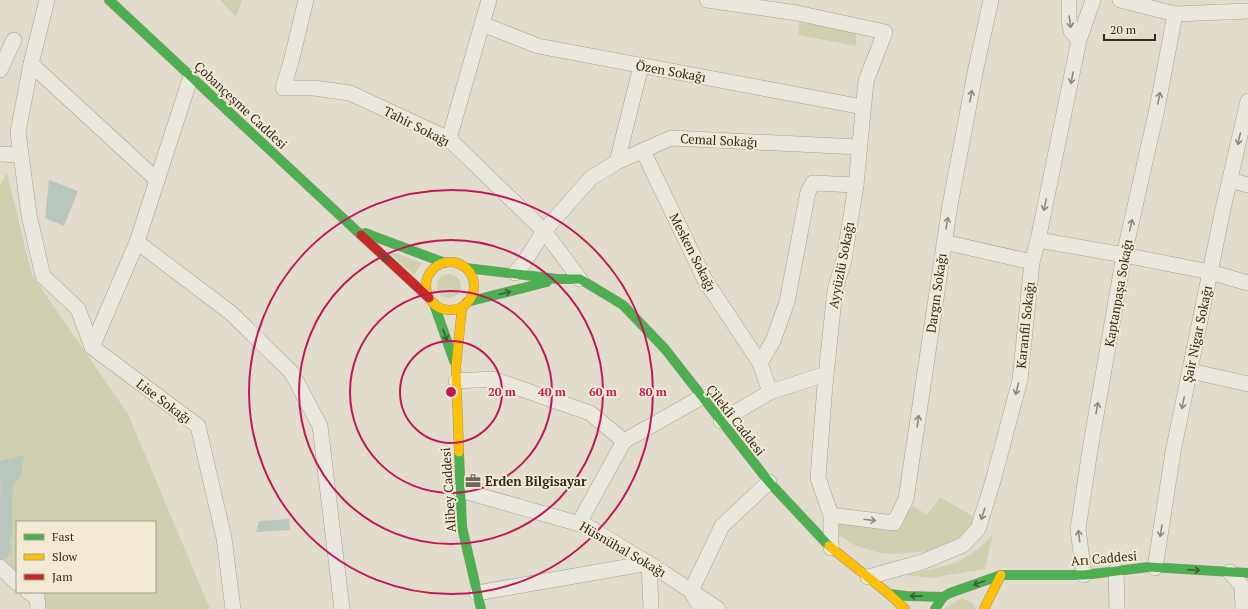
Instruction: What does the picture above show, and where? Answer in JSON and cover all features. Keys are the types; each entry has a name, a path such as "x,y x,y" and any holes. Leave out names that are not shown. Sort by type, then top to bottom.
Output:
{"street":[{"path":"47,0 31,64 18,132 29,216 43,276 78,309 92,347"},
{"name":"Çobançeşme Caddesi","path":"109,0 431,301"},
{"name":"Tahir Sokağı","path":"306,0 283,88 314,88 350,93 449,139 544,231 580,279"},
{"path":"449,139 489,0"},
{"name":"Ayyüzlü Sokağı","path":"707,0 796,13 885,32 866,81 856,185 844,260 835,290 826,374 818,478 831,515 831,548"},
{"name":"Dargın Sokağı","path":"831,515 894,523 906,499 944,242 976,68 991,0"},
{"path":"1069,0 1069,19 1071,31 1079,40"},
{"name":"Karanfil Sokağı","path":"868,577 922,562 963,545 978,529 994,481 1020,380 1032,262 1038,240 1079,40 1093,0"},
{"path":"1120,0 1175,14 1248,11"},
{"name":"Kaptanpaşa Sokağı","path":"1084,575 1078,529 1090,450 1124,255 1157,109 1175,14"},
{"name":"Özen Sokağı","path":"482,24 538,46 863,107"},
{"path":"0,70 14,40"},
{"path":"31,64 157,180"},
{"path":"617,162 641,66"},
{"path":"92,347 137,242 191,76"},
{"name":"Şair Nigar Sokağı","path":"1155,568 1173,452 1223,209 1248,101"},
{"name":"Cemal Sokağı","path":"516,273 544,231 591,178 617,162 671,138 859,147"},
{"name":"Mesken Sokağı","path":"643,151 705,280 760,363 770,392"},
{"path":"0,154 22,155"},
{"path":"1230,180 1248,185"},
{"path":"760,363 773,341 787,302 808,192 813,183 856,185"},
{"name":"Çobançeşme Caddesi","path":"355,229 445,263"},
{"path":"1038,240 1210,272 1248,283"},
{"path":"137,242 231,313 292,373 320,426 342,609"},
{"path":"944,242 1032,262"},
{"path":"465,305 472,296 474,289 471,274 460,264 452,262 438,265 428,276 426,283 427,291 431,301 440,308 447,310 454,310 465,305 557,279"},
{"path":"466,268 557,279 580,279"},
{"name":"Çilekli Caddesi","path":"580,279 623,305 665,348 769,482 831,548 889,594 905,609"},
{"name":"Alibey Caddesi","path":"431,301 456,374"},
{"name":"Alibey Caddesi","path":"465,305 456,374 460,490 462,527 480,609"},
{"name":"Lise Sokağı","path":"92,347 198,426 224,538 233,609"},
{"path":"1190,371 1248,384"},
{"path":"456,374 493,380 590,413 624,441"},
{"path":"721,421 770,392 826,374"},
{"path":"579,523 624,441 702,396"},
{"path":"691,591 722,526 769,482"},
{"name":"Hüsnühal Sokağı","path":"460,490 587,526 649,563 718,609"},
{"path":"477,593 649,563 651,609"},
{"path":"0,567 16,582"},
{"name":"Arı Caddesi","path":"1001,575 1084,575 1149,567 1248,573"},
{"path":"1116,571 1117,609"},
{"path":"1230,572 1242,586 1243,609"},
{"path":"889,594 907,596 943,596 950,593 961,593 1001,575"},
{"path":"982,608 1001,575"},
{"name":"Hüsnühal Sokağı","path":"691,591 700,609"},
{"path":"30,593 37,597 38,609"},
{"path":"935,609 943,596"}],"green space":[{"path":"220,0 242,0 236,17 221,1"},
{"path":"800,16 856,31 856,46 798,35"},
{"path":"7,173 32,275 128,414 210,609 48,609 29,593 156,593 156,521 16,521 16,582 0,569 0,186"},
{"path":"387,250 422,263 414,275"},
{"path":"444,274 454,274 461,281 461,291 454,298 444,298 437,291 437,281"},
{"path":"940,497 974,517 970,530 949,545 927,551 899,554 880,553 856,546 834,532 837,520 890,527 891,530 913,506 927,515"},
{"path":"993,534 985,569 930,578 906,575 938,568 961,560 972,554"},
{"path":"962,598 972,603 976,609 943,609"}],"shaded area":[{"path":"49,180 78,191 64,226 45,218"},
{"path":"24,455 21,475 14,484 12,498 13,528 9,542 12,549 9,555 0,560 0,461"},
{"path":"289,519 290,530 256,532 259,521"}],"traffic: fast":[{"path":"109,0 361,235"},
{"path":"365,233 445,263"},
{"path":"466,268 557,279 580,279 623,305 665,349 769,482 829,546"},
{"path":"467,302 547,282"},
{"path":"434,304 454,361"},
{"path":"459,452 462,527 481,609"},
{"path":"935,609 943,597 950,593 1001,575 1084,575 1149,567 1248,573"},
{"path":"889,594 943,597"}],"traffic: slow":[{"path":"450,262 459,264 467,269 472,277 474,286 472,295 467,303 459,308 450,310 441,308 433,303 428,295 426,286 428,277 433,269 441,264 450,262"},
{"path":"459,452 456,367 462,307"},
{"path":"829,546 889,594 905,609"},
{"path":"984,609 1001,575"}],"traffic: jam":[{"path":"361,235 429,298"}],"place":[{"name":"Erden Bilgisayar","path":"473,481"}]}
